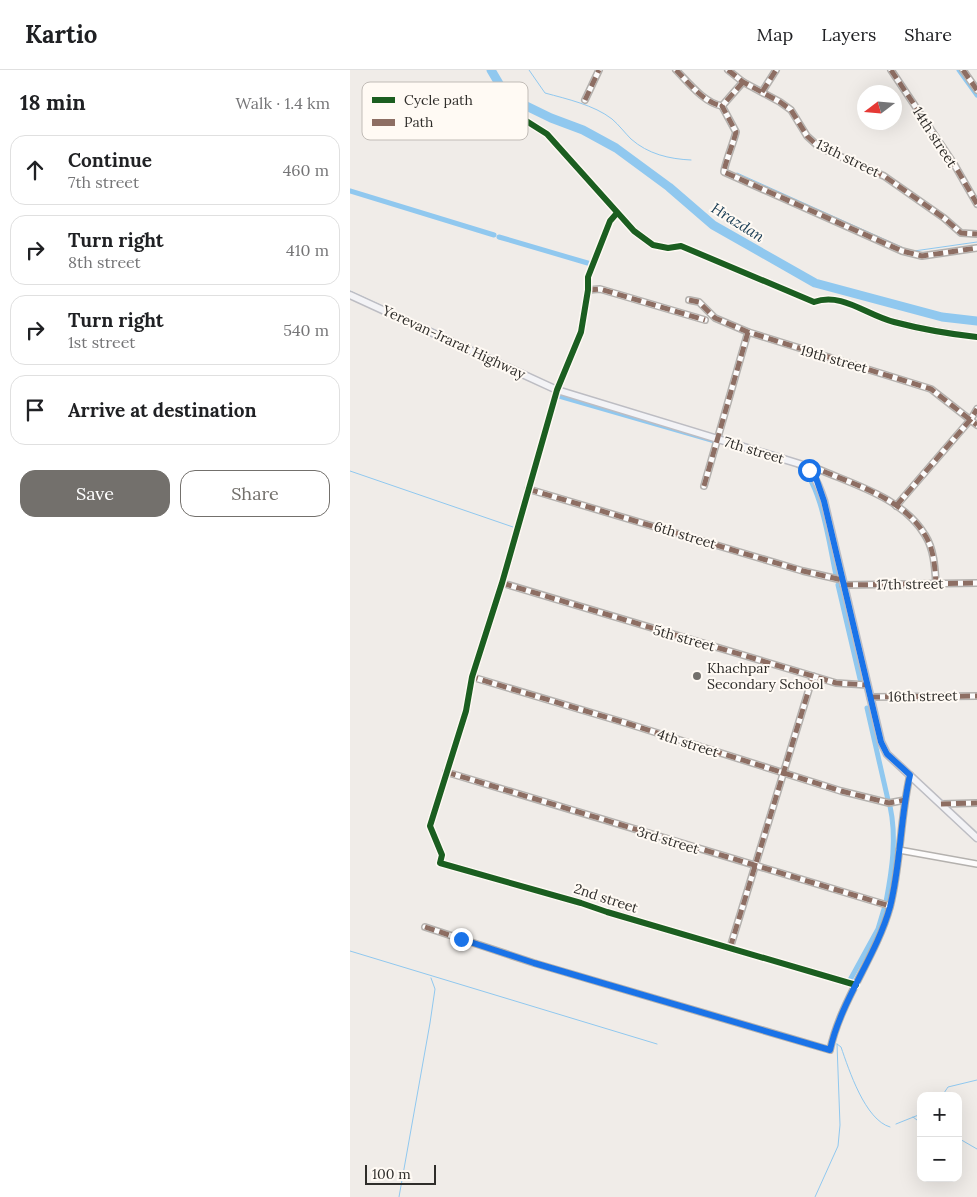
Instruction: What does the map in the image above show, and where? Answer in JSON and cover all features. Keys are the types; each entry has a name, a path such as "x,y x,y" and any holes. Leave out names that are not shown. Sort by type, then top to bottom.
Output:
{"main road":[{"name":"Yerevan-Jrarat Highway","path":"350,295 557,390"},
{"name":"7th street","path":"557,390 803,465 809,470"},
{"path":"809,470 816,478 824,501 868,685 875,724 884,748 977,838"}],"street":[{"path":"585,100 599,70"},
{"path":"676,70 707,99 715,105 722,106"},
{"name":"13th street","path":"728,70 743,82 791,110 807,136 819,147 884,176 962,233 977,234"},
{"path":"762,92 776,70"},
{"name":"14th street","path":"892,70 954,164 977,204"},
{"path":"963,70 977,90"},
{"path":"722,106 743,82"},
{"path":"722,106 736,132 732,152 724,166 724,172 902,251 922,256 977,248"},
{"path":"528,122 547,134 634,231 653,245 668,248 682,246 814,302 833,298 891,321 936,332 977,337"},
{"path":"446,772 466,712 472,678 502,583 557,390 581,332 588,290 588,277 610,221 617,213"},
{"path":"588,290 600,289 705,320"},
{"name":"19th street","path":"688,300 699,302 715,318 748,332 931,389 971,418 977,425"},
{"path":"704,486 719,439 748,332"},
{"path":"896,506 971,418 977,408"},
{"path":"809,470 818,469 874,492 909,515 925,535 934,566 936,584"},
{"name":"6th street","path":"528,488 843,582"},
{"name":"17th street","path":"843,582 977,584"},
{"name":"5th street","path":"502,583 836,683 868,685"},
{"path":"730,948 813,676"},
{"name":"4th street","path":"472,678 889,803 905,800"},
{"name":"16th street","path":"870,697 977,696"},
{"name":"3rd street","path":"446,772 890,906"},
{"name":"2nd street","path":"446,772 430,826 442,855 440,863 856,985"},
{"path":"425,927 534,963 830,1050 838,1021 880,933 890,906 910,775"},
{"path":"941,804 947,802 977,803"},
{"path":"899,850 977,864"}],"waterway":[{"name":"Hrazdan","path":"491,70 498,82"},
{"path":"529,70 545,93 580,103 605,114 615,121 631,139 652,152 667,157 691,160"},
{"path":"959,70 977,95"},
{"name":"Hrazdan","path":"528,107 583,130 616,148 669,187 713,225 815,283 942,317 977,321"},
{"path":"737,173 908,250"},
{"path":"350,191 494,235"},
{"path":"499,237 591,264"},
{"path":"914,251 977,242"},
{"path":"350,291 554,385"},
{"path":"559,396 715,441"},
{"path":"797,465 805,472 818,498 836,575"},
{"path":"350,471 513,527"},
{"path":"838,585 860,679"},
{"path":"867,708 888,800"},
{"path":"886,902 892,866 893,830 890,806"},
{"path":"850,980 878,929 884,909"},
{"path":"350,951 657,1044"},
{"path":"399,1197 435,989 431,978"},
{"path":"837,1044 841,1047 853,1081 866,1105 873,1115 890,1127"},
{"path":"815,1197 838,1146 840,1125 837,1044"},
{"path":"945,1092 948,1087 977,1080"},
{"path":"896,1124 917,1116"},
{"path":"913,1117 917,1120"},
{"path":"962,1140 977,1149"}],"marked path":[{"path":"585,100 599,70"},
{"path":"676,70 709,101 722,106"},
{"path":"728,70 743,82 791,110 807,136 819,147 884,176 944,218 961,233 977,234"},
{"path":"762,92 776,70"},
{"path":"891,70 954,164 977,204"},
{"path":"963,70 977,90"},
{"path":"743,82 722,106 736,132 724,172 902,251 922,256 977,248"},
{"path":"588,290 600,289 705,320"},
{"path":"689,300 699,302 715,318 748,332 931,389 977,425"},
{"path":"704,486 748,332"},
{"path":"896,506 971,419 977,409"},
{"path":"809,470 818,469 862,487 904,511 916,522 928,540 934,559 936,584"},
{"path":"528,489 803,571 842,580"},
{"path":"502,583 836,683 867,685"},
{"path":"843,585 977,583"},
{"path":"730,948 813,676"},
{"path":"472,681 472,677 841,791 889,803 905,800"},
{"path":"870,697 977,696"},
{"path":"446,772 890,906"},
{"path":"941,804 977,803"},
{"path":"425,927 534,963 830,1050"}],"cycle path":[{"path":"528,122 547,134 634,231 653,245 668,248 681,246 814,302 824,300 844,302 894,322 935,331 977,337"},
{"path":"617,213 610,221 588,277 588,290 581,332 557,390 502,583 472,677 466,711 430,826 442,855 440,863 856,985"}],"place":[{"name":"Khachpar Secondary School","path":"697,676"}],"route":[{"path":"461,939 534,963 830,1050 838,1021 852,997 890,906 910,775 887,754 875,724 868,685 824,501 816,478 809,470"}]}
